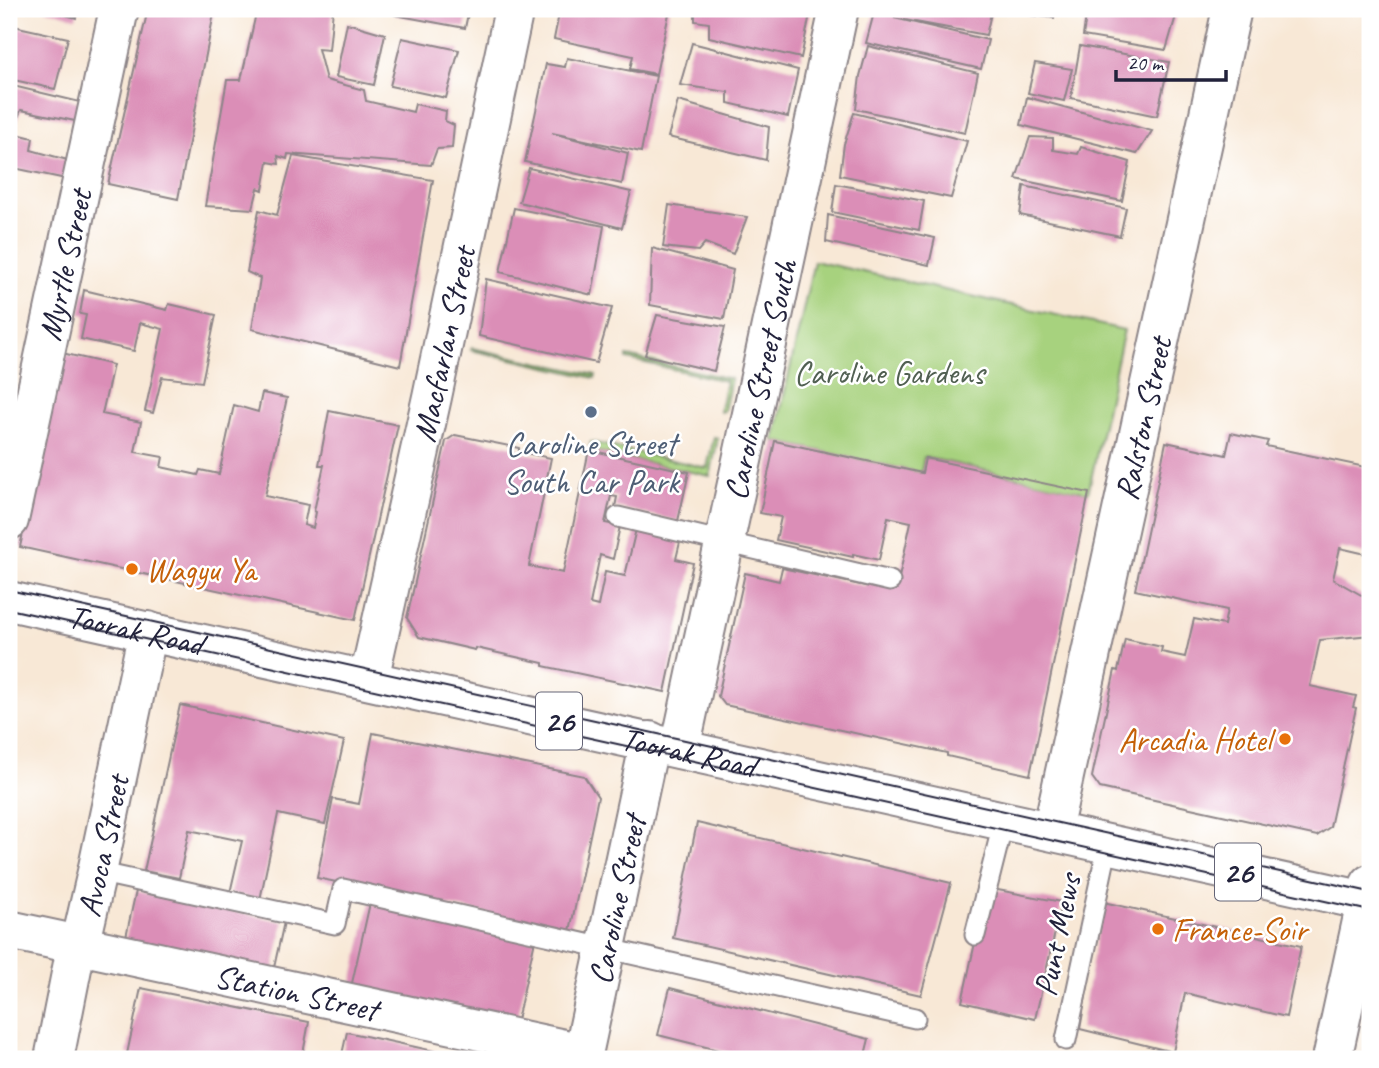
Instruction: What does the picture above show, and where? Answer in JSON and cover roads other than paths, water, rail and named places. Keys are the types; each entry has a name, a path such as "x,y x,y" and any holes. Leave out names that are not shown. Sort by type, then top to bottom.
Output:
{"main road":[{"name":"Myrtle Street","path":"9,520 119,9"},
{"name":"Macfarlan Street","path":"369,679 514,9"},
{"name":"Caroline Street South","path":"665,745 723,542 839,9"},
{"name":"Ralston Street","path":"1052,831 1231,9"},
{"name":"Toorak Road","path":"9,601 1108,844 1369,896"},
{"name":"Avoca Street","path":"54,1059 148,631"},
{"name":"Caroline Street","path":"582,1056 606,950 665,745"},
{"path":"1332,1059 1369,896"},
{"name":"Station Street","path":"9,930 582,1056"}],"lane":[{"path":"618,517 890,581"},
{"path":"975,935 1004,820"},
{"name":"Punt Mews","path":"1066,1040 1108,844"},
{"path":"97,872 335,924 344,889 606,950 915,1017"}],"tram line":[{"path":"9,590 1370,892"},
{"path":"9,609 1370,911"}],"place":[{"name":"Caroline Street South Car Park","path":"591,412"},
{"name":"Wagyu Ya","path":"132,569"},
{"name":"Arcadia Hotel","path":"1285,739"},
{"name":"France-Soir","path":"1158,929"}],"park label":[{"name":"Caroline Gardens","path":"889,372"}]}
